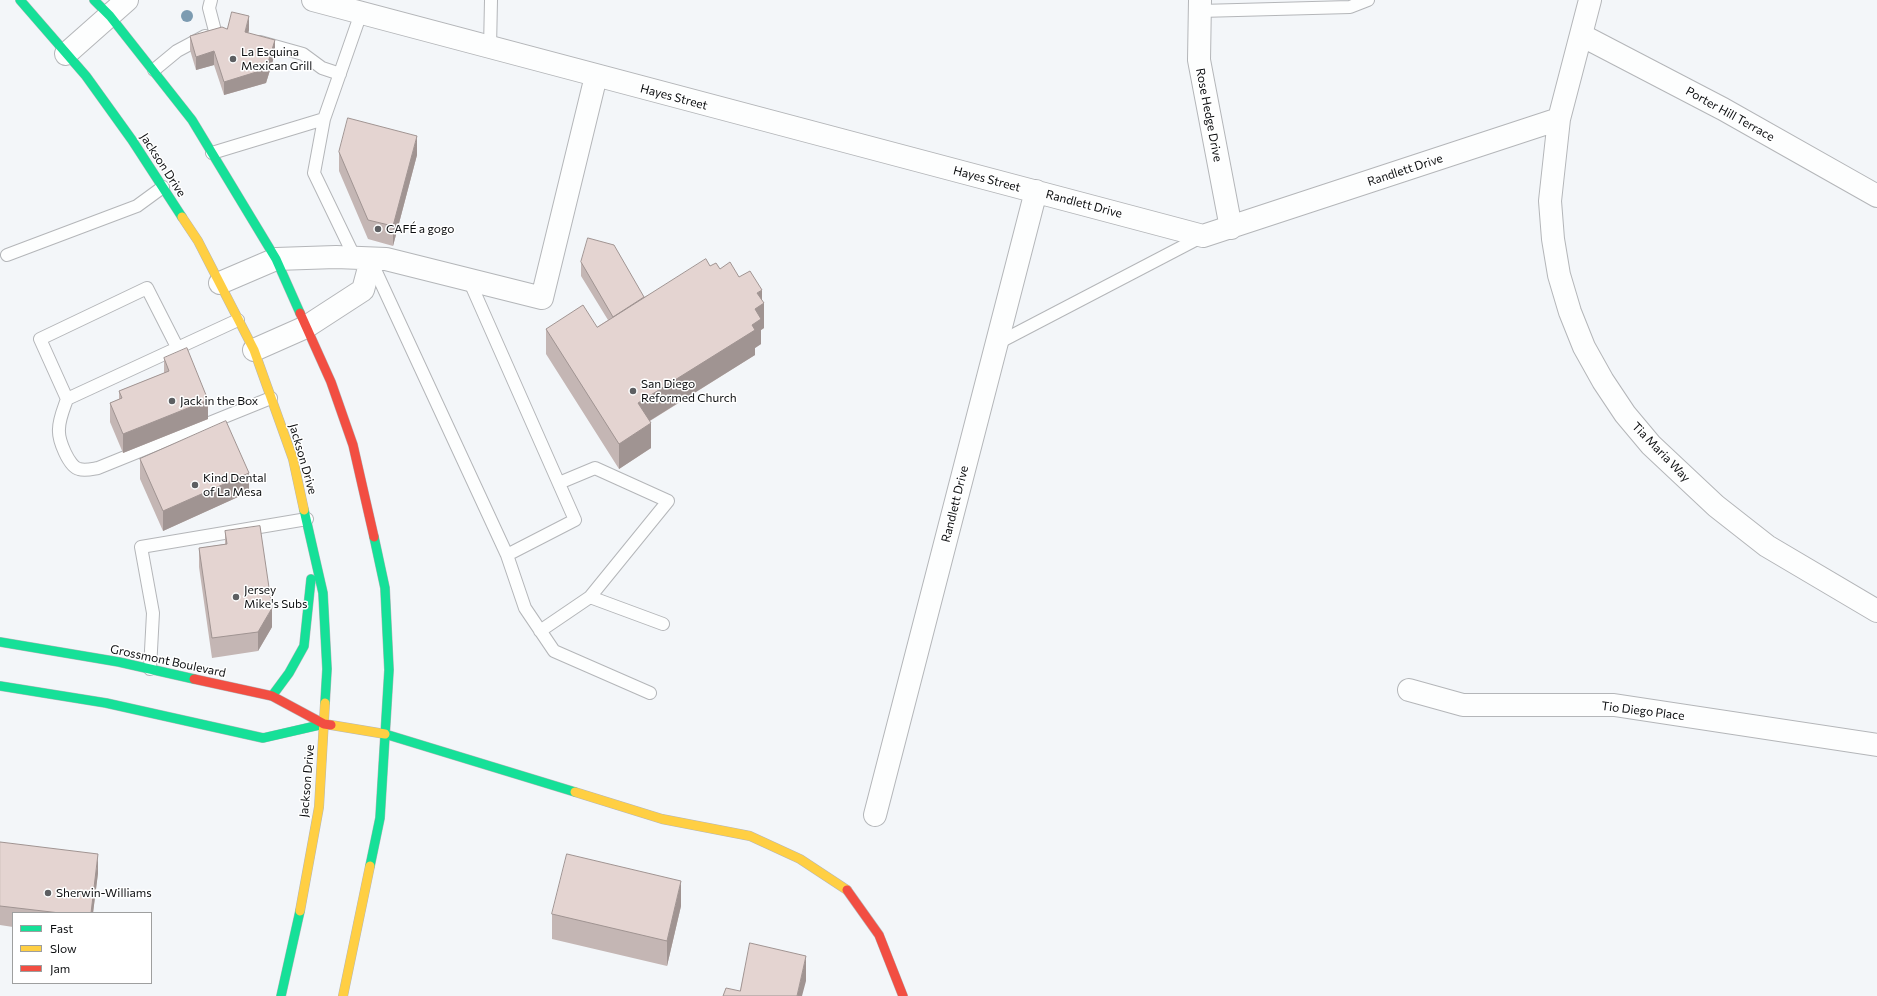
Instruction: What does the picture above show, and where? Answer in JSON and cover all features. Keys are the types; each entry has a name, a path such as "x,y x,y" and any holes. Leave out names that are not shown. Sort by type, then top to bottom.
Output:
{"main road":[{"name":"Jackson Drive","path":"20,0 86,76 132,140 198,241 254,350 293,459 323,593 327,668 319,807 297,928 281,996"},
{"path":"94,0 110,16 192,120 276,259 331,382 353,444 385,588 389,670 380,818 343,996"},
{"path":"272,696 289,673 304,646 310,596 312,542"},
{"name":"Grossmont Boulevard","path":"0,642 106,660 272,696 324,724 385,734 662,818 750,836 800,858 848,891 879,935 903,996"},
{"name":"Grossmont Boulevard","path":"0,686 106,703 263,738 324,724"}],"street":[{"path":"66,54 127,0"},
{"name":"Hayes Street","path":"313,0 1036,191"},
{"path":"1559,119 1590,0"},
{"name":"Rose Hedge Drive","path":"1200,6 1199,60 1231,228"},
{"name":"Porter Hill Terrace","path":"1582,35 1723,109 1877,196"},
{"path":"220,283 276,259 386,259 542,298 596,76"},
{"name":"Randlett Drive","path":"875,815 1036,191 1203,236 1559,119"},
{"name":"Tia Maria Way","path":"1559,119 1550,200 1553,239 1559,275 1570,312 1584,347 1603,382 1625,414 1650,445 1716,506 1767,546 1877,611"},
{"path":"254,350 306,327 363,290 363,259"},
{"name":"Tio Diego Place","path":"1409,690 1463,705 1614,705 1877,745"}],"lane":[{"path":"211,0 209,8 215,31"},
{"path":"490,48 491,0"},
{"path":"1200,6 1350,6 1368,0"},
{"path":"361,13 324,119 314,173 363,259 507,555 525,608 554,651 650,693"},
{"path":"154,70 177,51 215,31 230,34"},
{"path":"247,39 303,54 322,68 340,74"},
{"path":"212,153 324,119"},
{"path":"7,255 137,206 163,187"},
{"path":"996,344 1203,236"},
{"path":"469,280 575,520 507,555"},
{"path":"177,347 147,288 40,339 67,399 59,429 60,439 71,465 78,469 86,470 98,468 271,398"},
{"path":"67,399 238,320"},
{"path":"540,631 590,597 668,501 595,468 559,483"},
{"path":"150,669 153,614 141,547 307,519"},
{"path":"590,597 663,624"}],"building":[{"name":"La Esquina Mexican Grill","path":"232,12 249,16 245,32 275,40 266,69 224,82 214,51 196,57 190,36 222,27 227,29"},
{"path":"348,118 417,136 393,226 368,220 339,152"},
{"path":"588,238 614,245 644,297 613,317 581,262"},
{"name":"San Diego Reformed Church","path":"706,259 710,266 716,263 720,269 730,262 739,277 750,271 762,290 757,293 764,303 755,309 761,319 752,325 755,330 638,403 651,423 619,444 546,329 583,305 597,327"},
{"path":"187,348 208,400 123,434 110,403 122,398 119,391 169,371 164,358"},
{"name":"Kind Dental of La Mesa","path":"226,421 249,473 163,511 140,459"},
{"name":"Jersey Mike's Subs","path":"260,526 272,608 258,632 212,638 199,548 227,544 225,531"},
{"name":"Sherwin-Williams","path":"0,842 98,854 91,912 51,912 0,906"},
{"path":"567,854 681,881 667,941 552,914"},
{"path":"750,943 806,956 797,996 723,996 726,988 740,991"}],"traffic: fast":[{"path":"20,0 86,76 132,140 182,217"},
{"path":"94,0 110,16 192,120 276,259 300,313"},
{"path":"304,510 323,593 327,669 325,703"},
{"path":"370,866 380,818 389,670 385,588 374,537"},
{"path":"272,696 289,673 304,646 311,579"},
{"path":"0,642 119,662 194,679"},
{"path":"0,686 106,703 263,738 324,724"},
{"path":"385,734 575,792"},
{"path":"281,996 300,911"}],"traffic: slow":[{"path":"182,217 198,241 254,350 293,459 304,510"},
{"path":"300,911 319,807 325,703"},
{"path":"331,725 385,734"},
{"path":"575,792 662,819 750,836 800,859 847,890"},
{"path":"343,996 370,866"}],"traffic: jam":[{"path":"300,313 331,382 353,445 374,537"},
{"path":"194,679 272,696 324,724 331,725"},
{"path":"847,890 879,935 903,996"}],"place":[{"name":"La Esquina Mexican Grill","path":"233,59"},
{"name":"CAFÉ a gogo","path":"378,229"},
{"name":"San Diego Reformed Church","path":"633,391"},
{"name":"Jack in the Box","path":"172,401"},
{"name":"Kind Dental of La Mesa","path":"195,485"},
{"name":"Jersey Mike's Subs","path":"236,597"},
{"name":"Sherwin-Williams","path":"48,893"}]}
